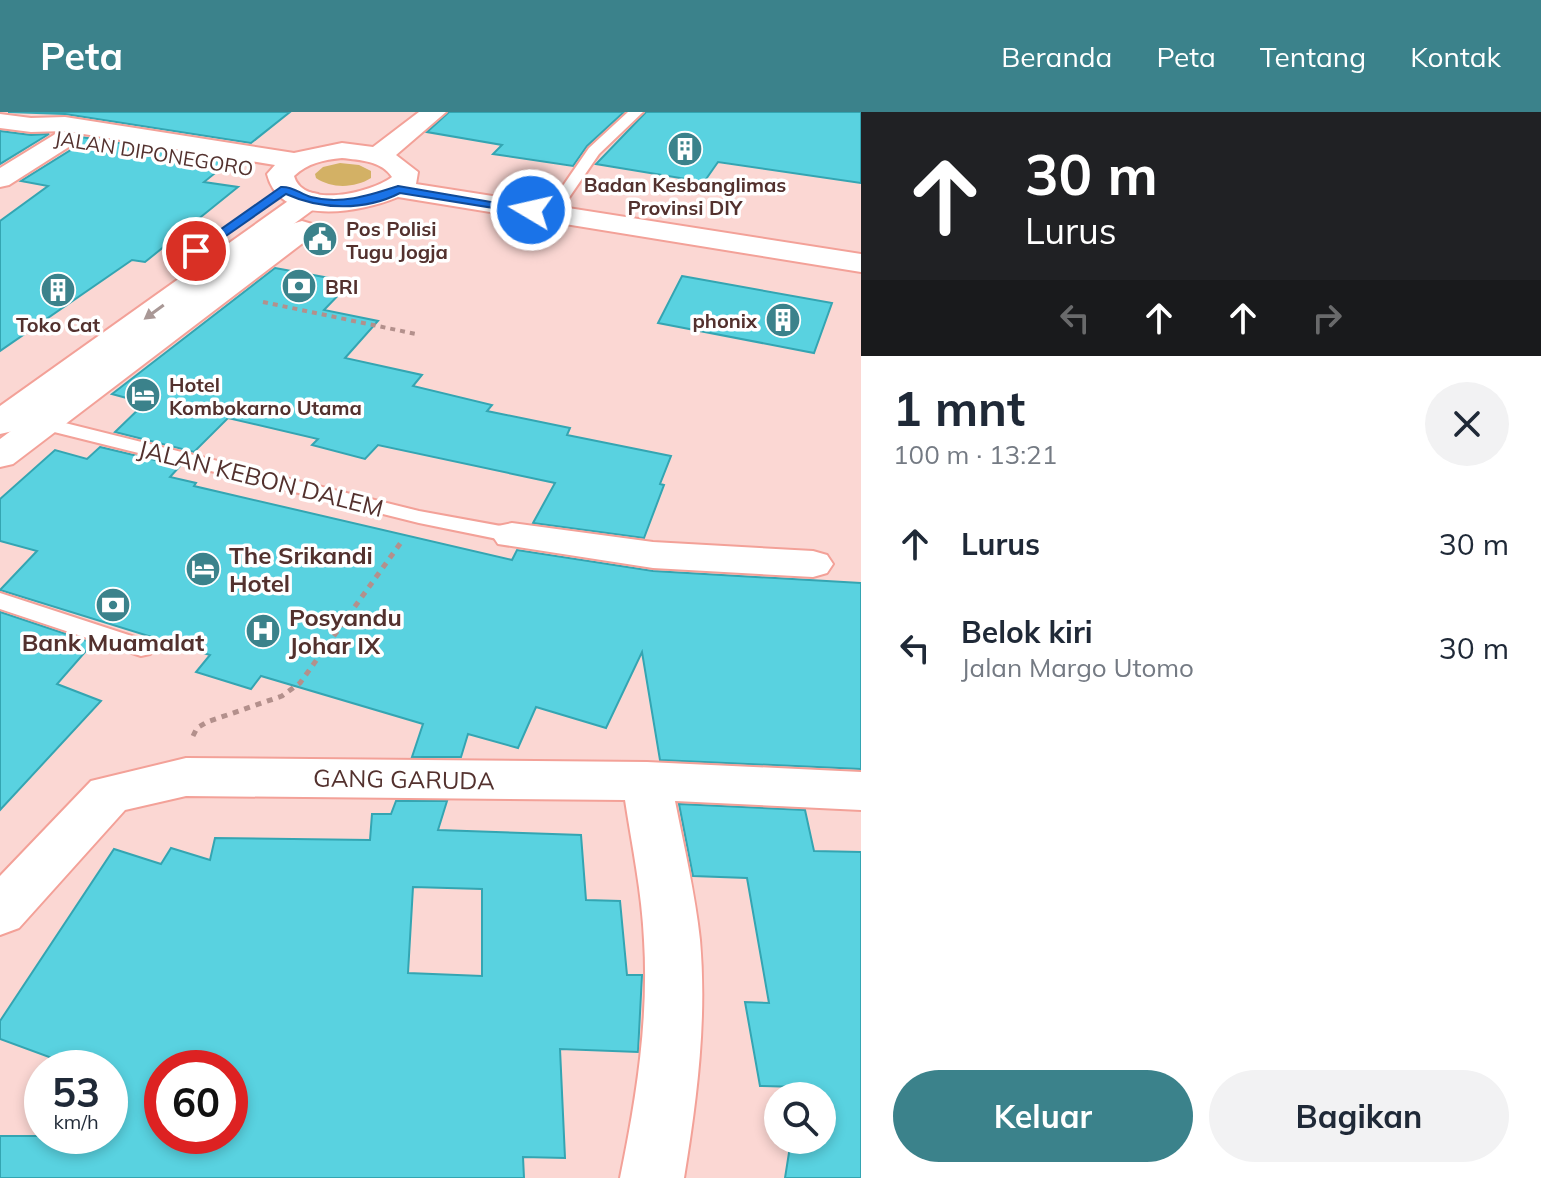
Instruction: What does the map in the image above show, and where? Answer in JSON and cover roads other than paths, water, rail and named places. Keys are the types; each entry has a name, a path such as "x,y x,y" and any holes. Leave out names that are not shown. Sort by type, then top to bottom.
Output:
{"main road":[{"path":"368,154 412,112"},
{"path":"368,154 434,112"},
{"name":"JALAN DIPONEGORO","path":"0,121 31,125 65,124 295,191"},
{"name":"JALAN DIPONEGORO","path":"31,125 46,135 295,191"},
{"path":"0,179 66,138"},
{"path":"11,413 211,284 295,191 323,154 368,154 397,164 401,180"},
{"path":"401,180 709,231 861,247"},
{"path":"0,456 11,413 75,336 172,268 295,191 345,203 365,201 401,180 563,196 861,263"},
{"path":"172,268 211,284"},
{"path":"11,413 107,346 211,284"},
{"path":"75,336 107,346"},
{"path":"512,535 653,555 813,564"},
{"name":"GANG GARUDA","path":"0,912 109,794 186,777 647,781 861,791"},
{"path":"647,781 671,938 674,1004 669,1091 652,1178"}],"lane":[{"path":"563,196 594,151 636,112"},
{"name":"JALAN KEBON DALEM","path":"11,413 419,517 512,535"},
{"path":"0,601 141,648"}],"place":[{"name":"Badan Kesbanglimas Provinsi DIY","path":"685,149"},
{"name":"Pos Polisi Tugu Jogja","path":"320,239"},
{"name":"BRI","path":"299,286"},
{"name":"Toko Cat","path":"58,290"},
{"name":"phonix","path":"783,320"},
{"name":"Hotel Kombokarno Utama","path":"143,395"},
{"name":"The Srikandi Hotel","path":"203,569"},
{"name":"Bank Muamalat","path":"113,605"},
{"name":"Posyandu Johar IX","path":"263,631"}]}
